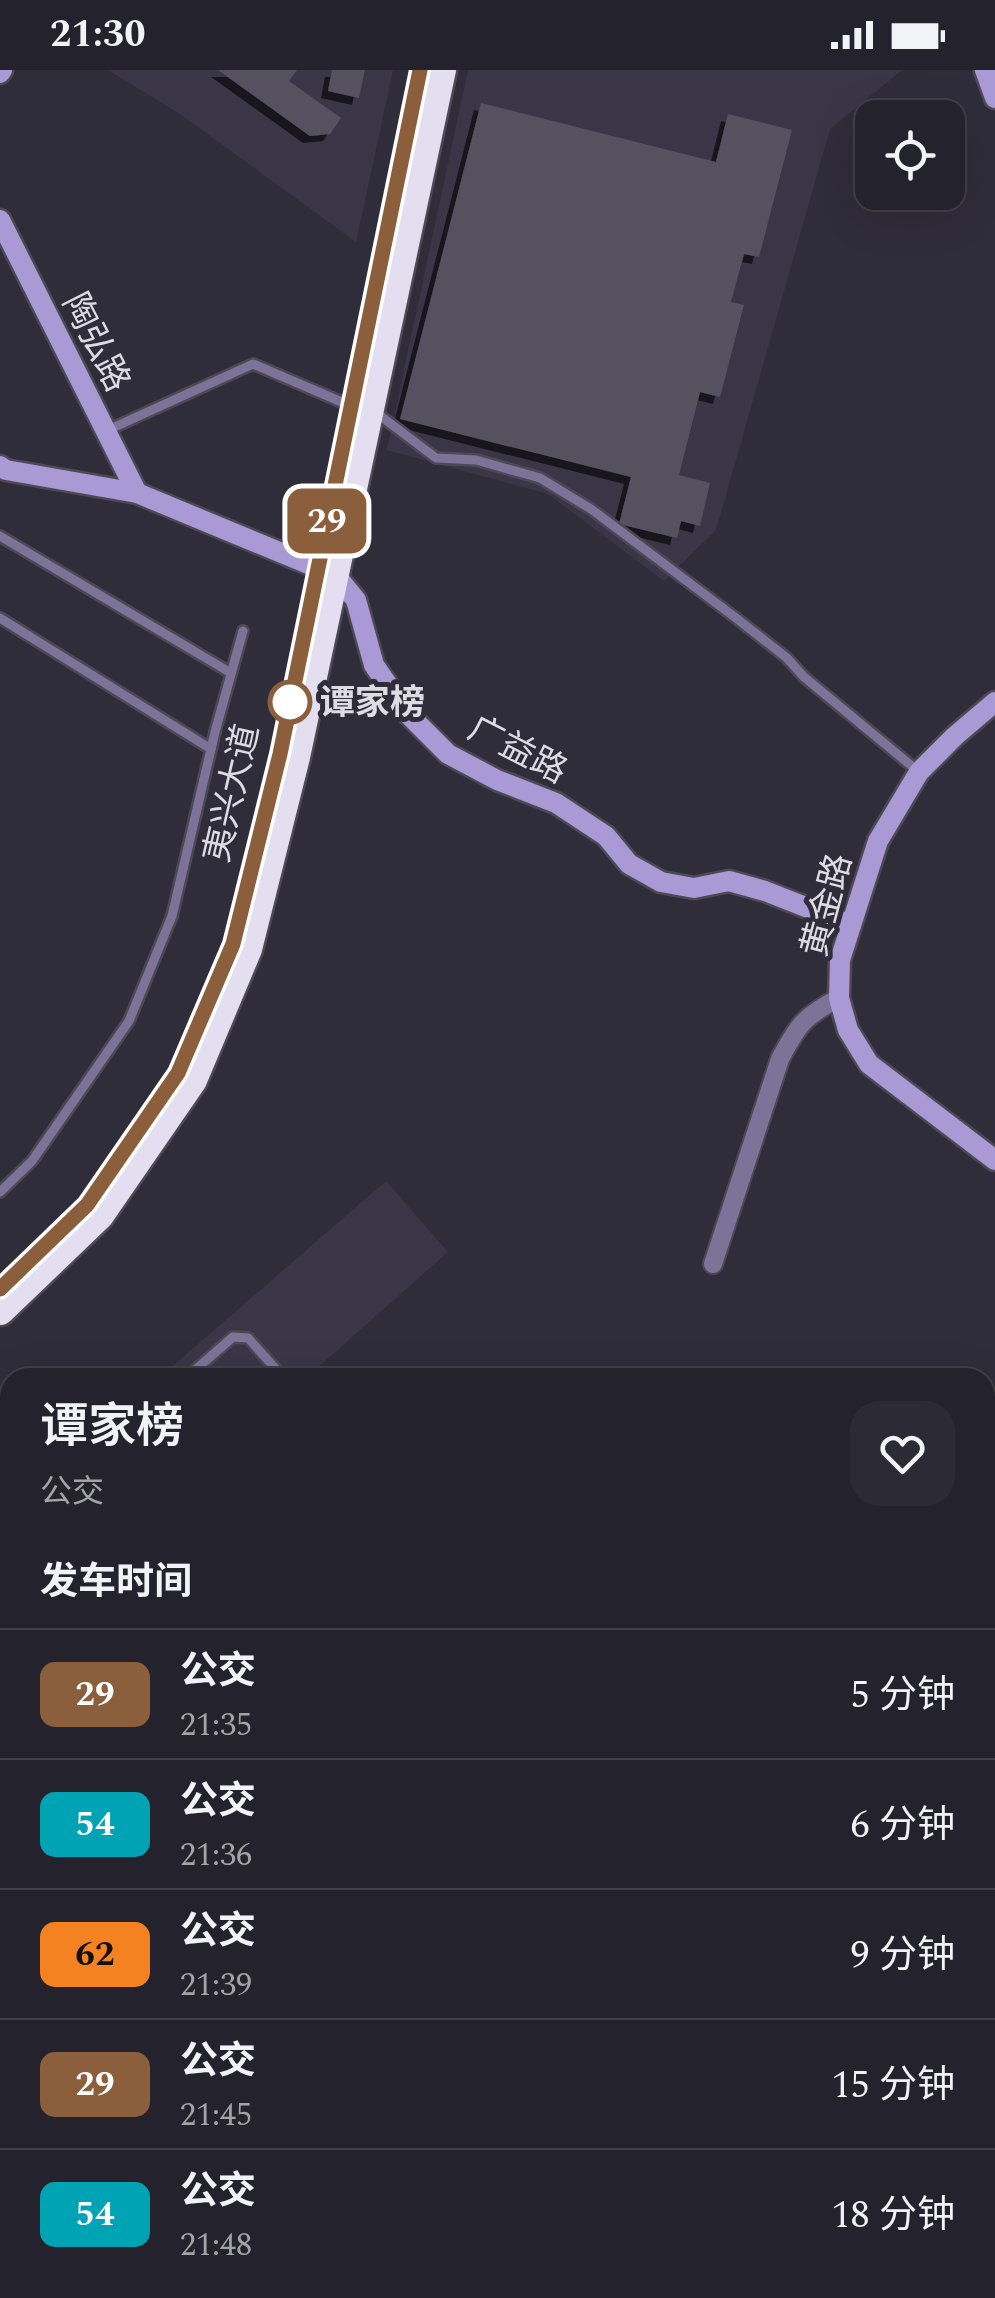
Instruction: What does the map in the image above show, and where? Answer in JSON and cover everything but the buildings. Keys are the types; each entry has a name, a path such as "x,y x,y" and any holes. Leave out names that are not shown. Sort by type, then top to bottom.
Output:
{"highway":[{"name":"夷兴大道","path":"0,1310 99,1215 192,1080 248,950 295,757 420,70"},
{"name":"夷兴大道","path":"360,407 441,70"},
{"name":"夷兴大道","path":"0,1289 87,1205 178,1073 233,944 326,571"}],"street":[{"path":"986,70 995,98"},
{"name":"陶弘路","path":"0,220 136,493"},
{"path":"0,466 136,493 326,571"},
{"name":"广益路","path":"326,571 356,600 374,664 406,713 448,754 497,780 556,803 606,836 629,864 661,882 694,888 729,881 766,891 851,925"},
{"name":"黄金路","path":"995,702 919,772 878,841 840,960 839,998 848,1030 869,1064 995,1160"},
{"path":"713,1264 780,1059 796,1029 812,1012 839,998"}],"lane":[{"path":"106,432 253,364 360,407 436,458 476,460 540,478 591,509 786,658 919,772"},
{"path":"0,536 231,673"},
{"path":"0,618 211,749"},
{"path":"0,1192 32,1160 128,1022 172,916 242,630"},
{"path":"197,1368 233,1337 248,1338 275,1368"}],"shaded area":[{"path":"108,70 393,70 356,242 180,114"},
{"path":"468,70 902,70 865,100 855,100 855,109 830,129 716,530 664,581 548,494 387,450"},
{"path":"386,1181 448,1252 317,1368 171,1368"}],"bus line":[{"name":"29","path":"0,1289 87,1205 178,1073 233,944 280,754 420,70"}],"place":[{"name":"谭家榜","path":"290,702"}]}
